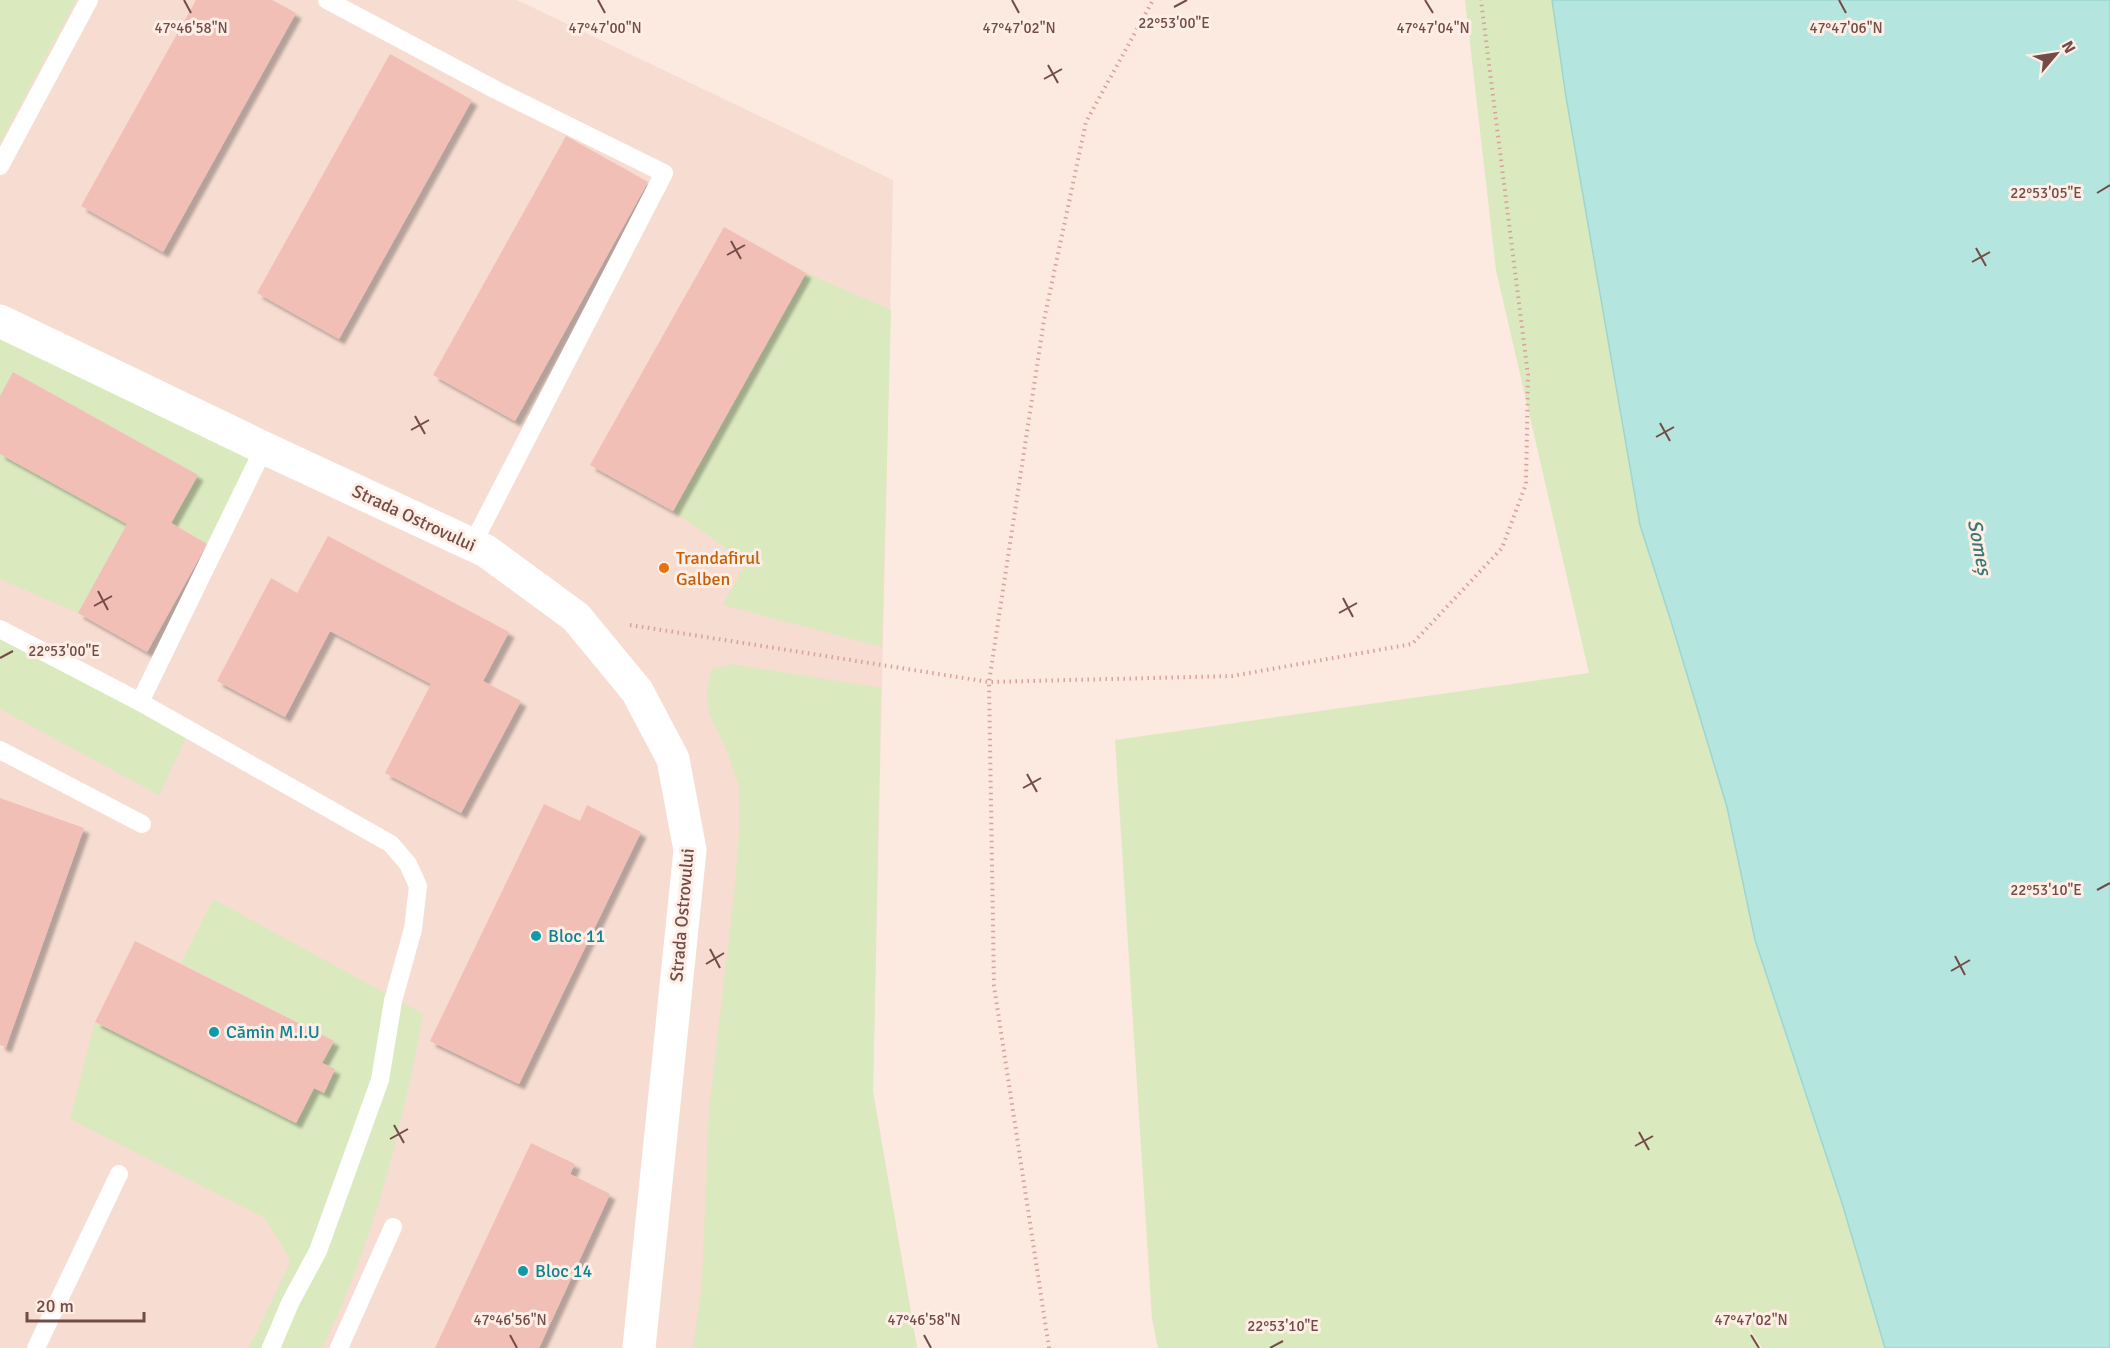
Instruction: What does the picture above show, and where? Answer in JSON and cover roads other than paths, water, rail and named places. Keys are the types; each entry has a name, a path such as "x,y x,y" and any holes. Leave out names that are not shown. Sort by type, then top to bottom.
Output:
{"street":[{"name":"Strada Ostrovului","path":"0,321 264,448 486,551 576,616 637,691 673,759 690,850 639,1348"}],"lane":[{"path":"0,166 89,0"},
{"path":"327,0 496,90 664,173 472,545"},
{"path":"140,702 264,448"},
{"path":"0,629 140,702 391,844 408,864 418,886 413,929 393,1001 380,1080 318,1251 290,1304 272,1348"},
{"path":"0,750 142,824"},
{"path":"36,1348 119,1174"},
{"path":"339,1348 393,1227"}],"water":[{"name":"Someș","path":"1552,0 2110,0 2110,1348 1885,1348 1842,1203 1755,940 1727,807 1640,525 1566,97"}],"place":[{"name":"Trandafirul Galben","path":"664,568"},
{"name":"Bloc 11","path":"536,936"},
{"name":"Cămin M.I.U","path":"214,1032"},
{"name":"Bloc 14","path":"523,1271"}]}
